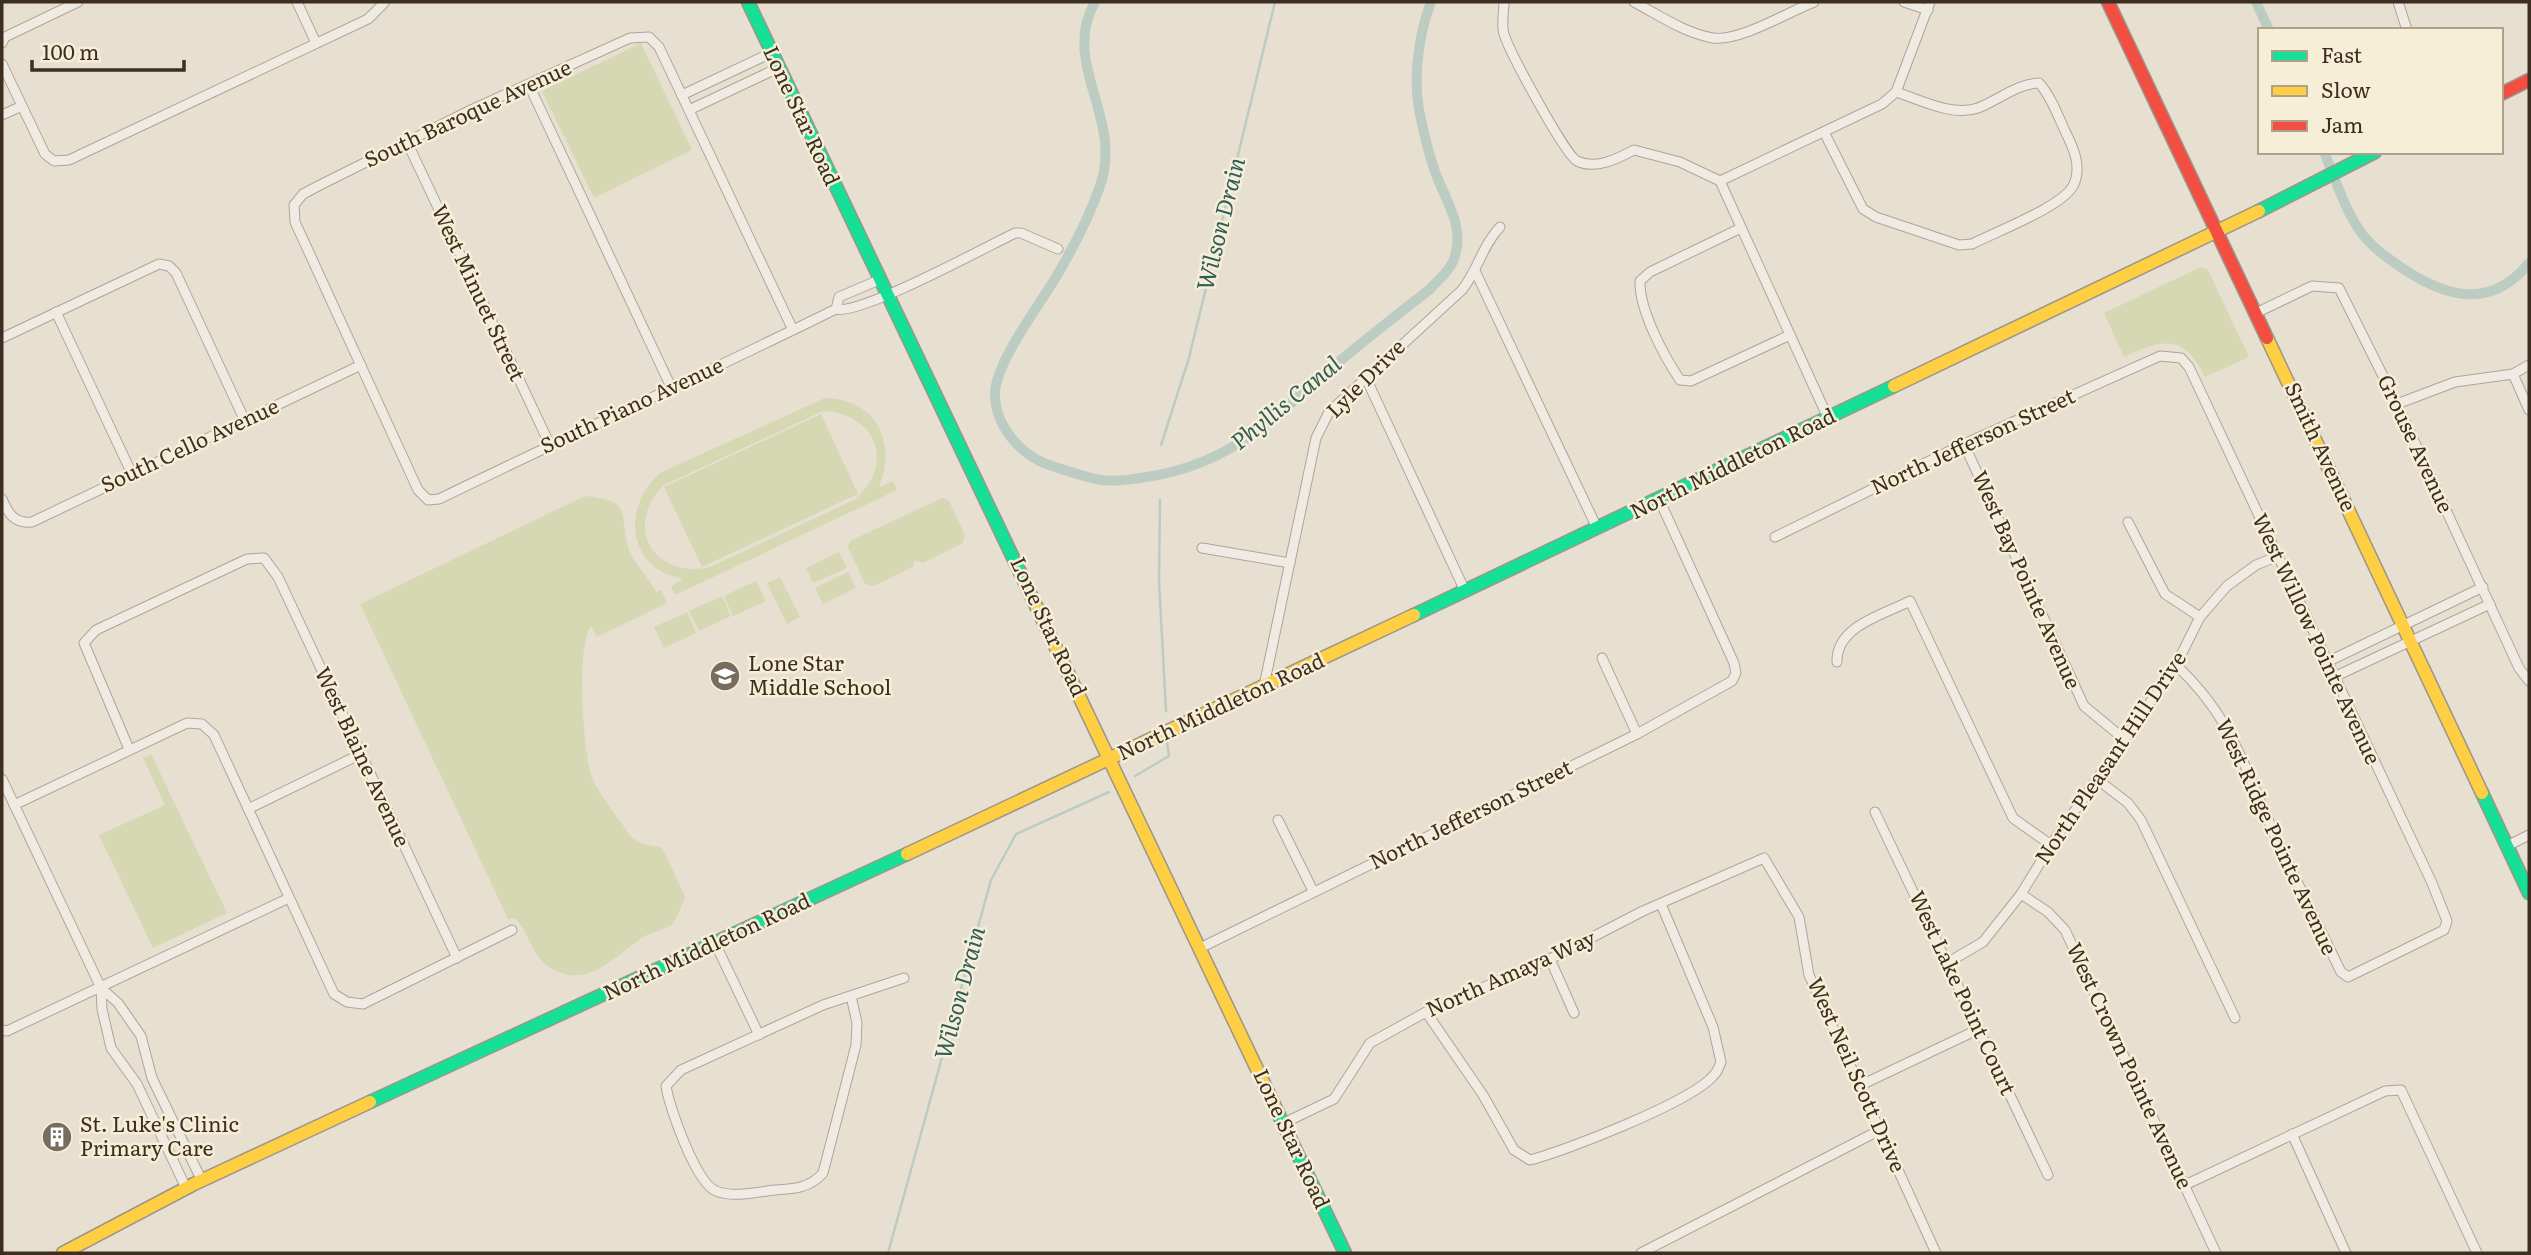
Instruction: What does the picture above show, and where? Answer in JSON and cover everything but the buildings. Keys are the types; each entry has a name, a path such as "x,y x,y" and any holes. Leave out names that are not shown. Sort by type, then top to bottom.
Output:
{"main road":[{"name":"Lone Star Road","path":"748,2 1345,1253"},
{"name":"Smith Avenue","path":"2108,2 2529,893"},
{"path":"2503,93 2529,80"},
{"name":"North Middleton Road","path":"63,1253 186,1188 1111,760 2217,232 2371,154"}],"street":[{"path":"2,43 5,37 78,2"},
{"path":"297,2 316,43"},
{"path":"2,64 45,154 54,161 69,160 368,19 385,2"},
{"path":"1504,2 1503,33 1559,141 1576,160 1595,164 1614,160 1633,150 1680,162 1720,181 1828,418"},
{"path":"1634,2 1688,30 1715,38 1741,33 1814,2"},
{"path":"1720,181 1882,104 1896,92 1929,6 1904,2"},
{"path":"2398,2 2406,28"},
{"name":"South Baroque Avenue","path":"361,365 295,222 294,205 303,194 407,142 630,38 649,37 659,47 682,95"},
{"path":"771,53 682,95 793,330"},
{"path":"689,110 778,68"},
{"path":"1824,132 1863,209 1876,217 1959,245 1972,244 2052,203 2066,195 2074,184 2077,172 2075,153 2039,83 2026,84 1977,108 1964,111 1949,110 1896,92"},
{"path":"529,85 671,387"},
{"path":"2,115 22,106"},
{"name":"West Minuet Street","path":"407,142 550,445"},
{"name":"Lyle Drive","path":"1264,687 1316,438 1329,412 1462,290 1476,273 1488,241 1500,227"},
{"path":"1741,229 1650,272 1640,281 1653,329 1666,360 1679,380 1691,381 1790,335"},
{"name":"South Piano Avenue","path":"361,365 418,489 428,500 439,499 836,309 844,312 886,295 1014,233 1021,233 1058,249"},
{"path":"2,338 159,264 169,266 176,273 245,421"},
{"path":"1476,273 1597,528"},
{"name":"South Piano Avenue","path":"836,309 839,297 879,280"},
{"name":"Grouse Avenue","path":"2256,313 2312,286 2339,288 2397,404 2519,668 2529,681"},
{"path":"56,312 132,474"},
{"name":"North Jefferson Street","path":"1775,537 1965,444 2160,356 2173,356"},
{"name":"West Willow Pointe Avenue","path":"2173,356 2181,358 2189,367 2431,883 2446,921 2445,930"},
{"name":"South Cello Avenue","path":"2,499 9,514 18,521 32,522 361,365"},
{"path":"2397,404 2455,382 2513,374 2529,365"},
{"path":"2513,374 2529,410"},
{"path":"1366,378 1465,591"},
{"name":"West Bay Pointe Avenue","path":"1965,444 2084,706 2124,739"},
{"name":"North Jefferson Street","path":"1200,948 1637,734 1732,681 1734,663 1659,499"},
{"path":"2128,522 2165,594 2200,617"},
{"path":"1202,548 1290,563"},
{"name":"North Pleasant Hill Drive","path":"1947,963 1983,942 2021,894 2051,845 2176,665 2200,617 2227,586 2256,565 2276,556"},
{"name":"West Blaine Avenue","path":"129,749 84,643 96,630 247,559 264,558 278,577 457,958"},
{"path":"2327,662 2483,587"},
{"path":"1836,662 1836,649 1850,631 1910,601 2013,818 2051,845"},
{"path":"2334,677 2490,604"},
{"path":"1602,658 1637,734"},
{"name":"West Ridge Pointe Avenue","path":"2176,665 2203,690 2234,738 2341,972 2348,977 2445,930"},
{"path":"14,805 187,723 202,724 214,735 334,994 347,1002 363,1004 512,930"},
{"path":"248,808 361,754"},
{"path":"2,779 101,988 102,1009 111,1048 137,1084 186,1188"},
{"path":"2098,780 2127,803 2141,820 2235,1018"},
{"name":"West Lake Point Court","path":"1875,812 2048,1175"},
{"path":"1278,820 1314,891"},
{"path":"2507,846 2529,835"},
{"name":"North Amaya Way","path":"1284,1123 1334,1099 1370,1043 1426,1012 1550,959 1661,904 1764,858"},
{"name":"West Neil Scott Drive","path":"1764,858 1799,918 1809,975 1936,1253"},
{"name":"West Crown Pointe Avenue","path":"2021,894 2048,912 2065,930 2216,1253"},
{"path":"2,1030 7,1031 101,988 289,898"},
{"path":"1426,1012 1483,1094 1514,1150 1530,1160 1556,1153 1645,1114 1695,1091 1714,1076 1721,1062 1713,1027 1661,904"},
{"path":"715,943 759,1035"},
{"path":"1550,959 1574,1013"},
{"path":"851,996 857,1023 856,1045 823,1173 815,1182 797,1189 734,1194 714,1191 702,1177 668,1106 666,1086 681,1070 823,1005 904,978"},
{"path":"101,988 118,1003 141,1035 152,1078 202,1181"},
{"path":"1859,1086 1979,1029"},
{"path":"2185,1185 2292,1134 2395,1090 2401,1090 2477,1253"},
{"path":"1641,1253 1880,1130"},
{"path":"2292,1134 2346,1253"}],"green space":[{"path":"641,43 692,150 594,198 542,91"},
{"path":"2201,267 2208,270 2249,357 2205,377 2189,353 2171,344 2150,346 2124,357 2104,313"},
{"path":"825,398 843,400 870,415 884,440 884,471 879,487 893,481 897,490 675,595 671,586 683,579 664,573 650,563 641,550 636,535 635,519 639,503 647,487 660,473","holes":["823,411 842,414 857,421 868,431 877,457 867,486 854,500 710,567 690,569 673,565 660,558 650,546 645,532 646,517 652,501 664,485"]},
{"path":"821,414 858,494 702,567 664,487"},
{"path":"585,496 611,501 622,511 629,550 656,592 661,590 667,603 597,637 591,626 586,637 582,698 591,774 632,838 643,844 661,847 685,897 670,926 645,936 600,968 576,975 563,974 549,967 534,950 515,918 508,919 360,604"},
{"path":"942,498 949,501 965,535 963,543 923,563 915,560 913,567 873,586 865,584 848,547 850,541"},
{"path":"839,552 847,568 813,583 806,568"},
{"path":"848,572 856,588 823,604 815,588"},
{"path":"780,577 800,617 787,624 767,583"},
{"path":"756,581 766,601 733,616 724,596"},
{"path":"722,596 731,616 699,631 689,611"},
{"path":"687,612 696,633 664,648 654,627"},
{"path":"151,754 227,913 153,948 99,835 165,805 143,758"}],"waterway":[{"name":"Phyllis Canal","path":"1095,2 1086,25 1084,47 1104,137 1105,161 1100,186 1070,252 1011,349 997,381 995,394 996,406 1004,427 1028,454 1055,467 1109,481 1181,470 1205,461 1248,438 1430,289 1450,267 1458,237 1450,207 1430,156 1418,105 1420,44 1431,2"},
{"name":"Wilson Drain","path":"1161,445 1189,358 1275,2"},
{"name":"Phyllis Canal","path":"2256,2 2268,28"},
{"name":"Phyllis Canal","path":"2325,154 2344,203 2360,231 2381,252 2421,280 2453,292 2485,293 2515,278 2529,263"},
{"name":"Wilson Drain","path":"1160,500 1159,581 1166,711"},
{"name":"Wilson Drain","path":"1135,776 1169,756 1167,743"},
{"name":"Wilson Drain","path":"888,1253 991,880 1016,834 1109,792"}],"traffic: fast":[{"path":"748,2 1037,608"},
{"path":"2259,211 2371,154"},
{"path":"1414,615 1894,386"},
{"path":"2482,793 2529,893"},
{"path":"370,1102 907,854"},
{"path":"1277,1111 1345,1253"}],"traffic: slow":[{"path":"1894,386 2259,211"},
{"path":"2267,338 2482,793"},
{"path":"1037,608 1277,1111"},
{"path":"907,854 1414,615"},
{"path":"63,1253 194,1184 370,1102"}],"traffic: jam":[{"path":"2108,2 2267,338"},
{"path":"2503,93 2529,80"}],"place":[{"name":"Lone Star Middle School","path":"725,676"},
{"name":"St. Luke's Clinic Primary Care","path":"57,1137"}]}
